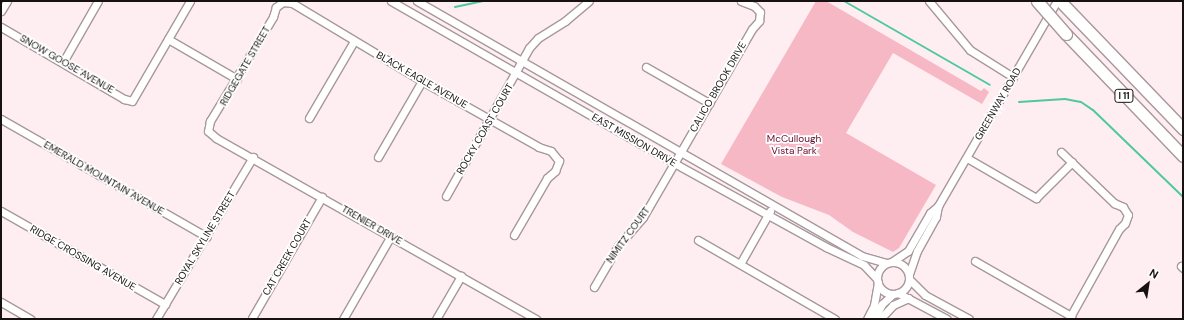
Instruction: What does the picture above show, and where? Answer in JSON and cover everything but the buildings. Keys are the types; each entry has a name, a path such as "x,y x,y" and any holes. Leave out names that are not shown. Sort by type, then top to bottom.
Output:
{"highway":[{"name":"I 11","path":"1037,1 1066,34 1183,156"},
{"name":"I 11","path":"1058,1 1183,129"}],"street":[{"path":"1,11 7,1"},
{"path":"63,62 98,1"},
{"path":"190,1 168,39 237,79"},
{"name":"EAST MISSION DRIVE","path":"391,1 674,163 769,214 826,247 864,265 877,281"},
{"name":"EAST MISSION DRIVE","path":"417,1 862,256 890,262"},
{"name":"ROCKY COAST COURT","path":"446,196 517,73 522,60 538,38 565,21 589,1"},
{"name":"CALICO BROOK DRIVE","path":"674,163 752,29 759,22 760,12 754,6 741,1"},
{"path":"929,1 970,50 1013,78"},
{"name":"GREENWAY ROAD","path":"890,262 908,251 930,213 938,206 1058,1"},
{"name":"BLACK EAGLE AVENUE","path":"283,2 292,3 354,42 422,81 551,151 559,161 555,171 546,178 514,235"},
{"name":"RIDGEGATE STREET","path":"208,131 210,122 237,79 276,7 283,2"},
{"name":"SNOW GOOSE AVENUE","path":"1,27 124,99 132,101 168,39"},
{"path":"309,118 354,42"},
{"path":"646,67 709,103"},
{"path":"378,157 422,81"},
{"name":"EMERALD MOUNTAIN AVENUE","path":"1,119 207,237"},
{"name":"TRENIER DRIVE","path":"208,131 216,138 253,157 532,318"},
{"path":"975,261 1070,317 1119,229 1125,223 1128,215 1123,207 1114,203 1061,152"},
{"name":"ROYAL SKYLINE STREET","path":"156,319 207,237 253,157"},
{"path":"966,158 1036,198 1072,162"},
{"name":"NIMITZ COURT","path":"594,287 618,246 643,217 674,163"},
{"name":"CAT CREEK COURT","path":"252,318 322,197"},
{"path":"740,264 773,206"},
{"name":"GREENWAY ROAD","path":"909,277 916,254 936,217 938,206"},
{"name":"RIDGE CROSSING AVENUE","path":"1,211 165,304"},
{"path":"343,319 391,236"},
{"path":"698,240 835,319"},
{"path":"867,319 875,300 877,281 881,267 890,262 902,264 909,277 925,295 969,319"},
{"path":"436,319 461,276"},
{"path":"874,319 882,304 907,287 909,277"},
{"path":"877,281 884,290 909,298 947,319"},
{"path":"880,319 893,305 909,298"},
{"path":"1,302 31,319"}],"green space":[{"name":"McCullough Vista Park","path":"816,1 826,1 981,91 984,88 989,92 982,104 893,53 846,133 936,185 899,248 893,252 853,232 829,215 782,197 721,164"}],"waterway":[{"path":"455,7 483,1"},
{"path":"844,1 990,85"},
{"path":"1019,102 1065,99 1081,102 1093,110 1183,197"}]}
